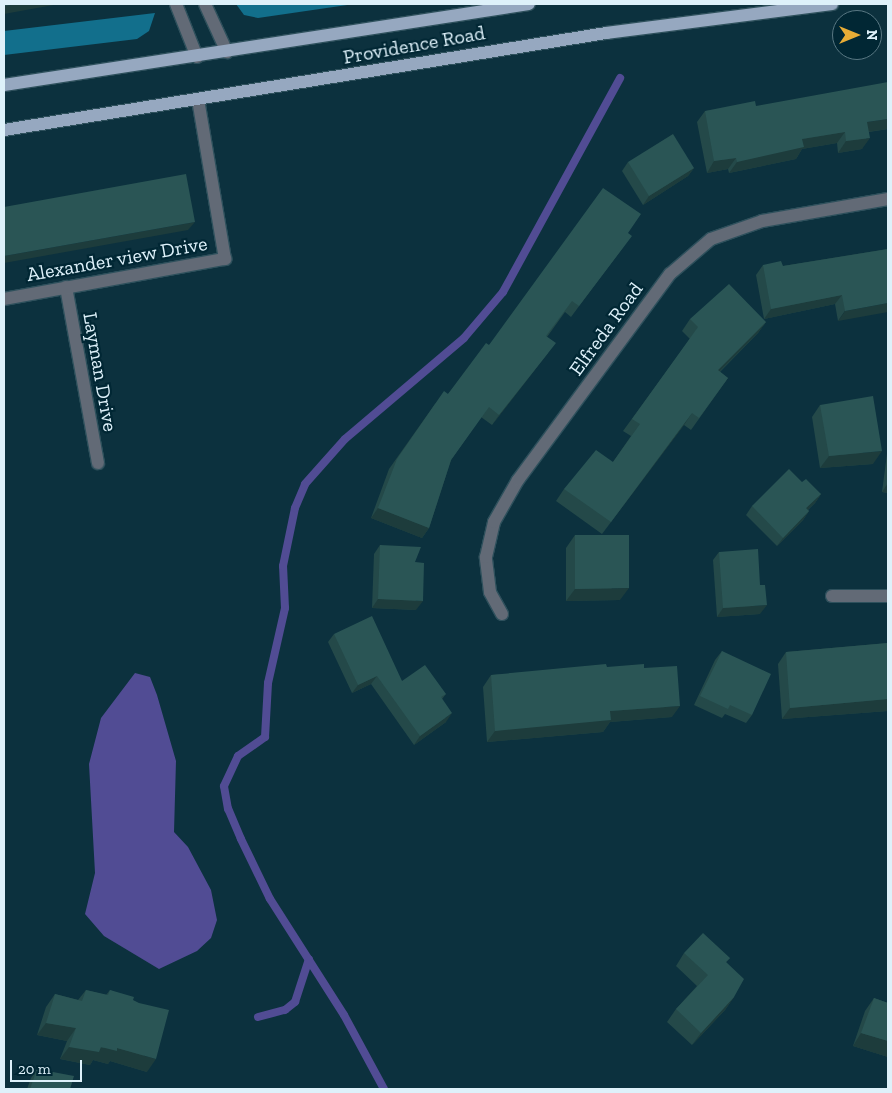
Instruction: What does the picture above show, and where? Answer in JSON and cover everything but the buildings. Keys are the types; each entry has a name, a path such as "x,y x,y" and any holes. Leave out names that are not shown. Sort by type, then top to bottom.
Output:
{"main road":[{"name":"Providence Road","path":"4,85 197,57 529,4"},
{"name":"Providence Road","path":"4,130 606,33 832,4"}],"street":[{"path":"176,4 197,57"},
{"path":"205,4 228,52"},
{"name":"Alexander view Drive","path":"4,299 225,259 198,100"},
{"name":"Elfreda Road","path":"502,614 490,592 486,557 494,522 518,480 670,274 711,239 762,221 888,199"},
{"name":"Layman Drive","path":"66,288 98,463"},
{"path":"832,596 888,596"}],"shaded area":[{"path":"236,4 354,4 258,18 244,15"},
{"path":"155,13 149,31 137,39 4,55 4,31"},
{"path":"135,673 150,677 157,695 176,761 174,832 188,847 211,890 217,920 211,938 197,951 159,969 104,936 85,914 95,873 89,764 101,718"}],"waterway":[{"path":"384,1089 344,1015 270,899 228,809 224,786 238,756 265,737 268,683 285,608 283,566 295,508 305,484 345,439 464,338 503,292 620,78"},
{"path":"258,1017 285,1010 295,1002 309,959"}]}
